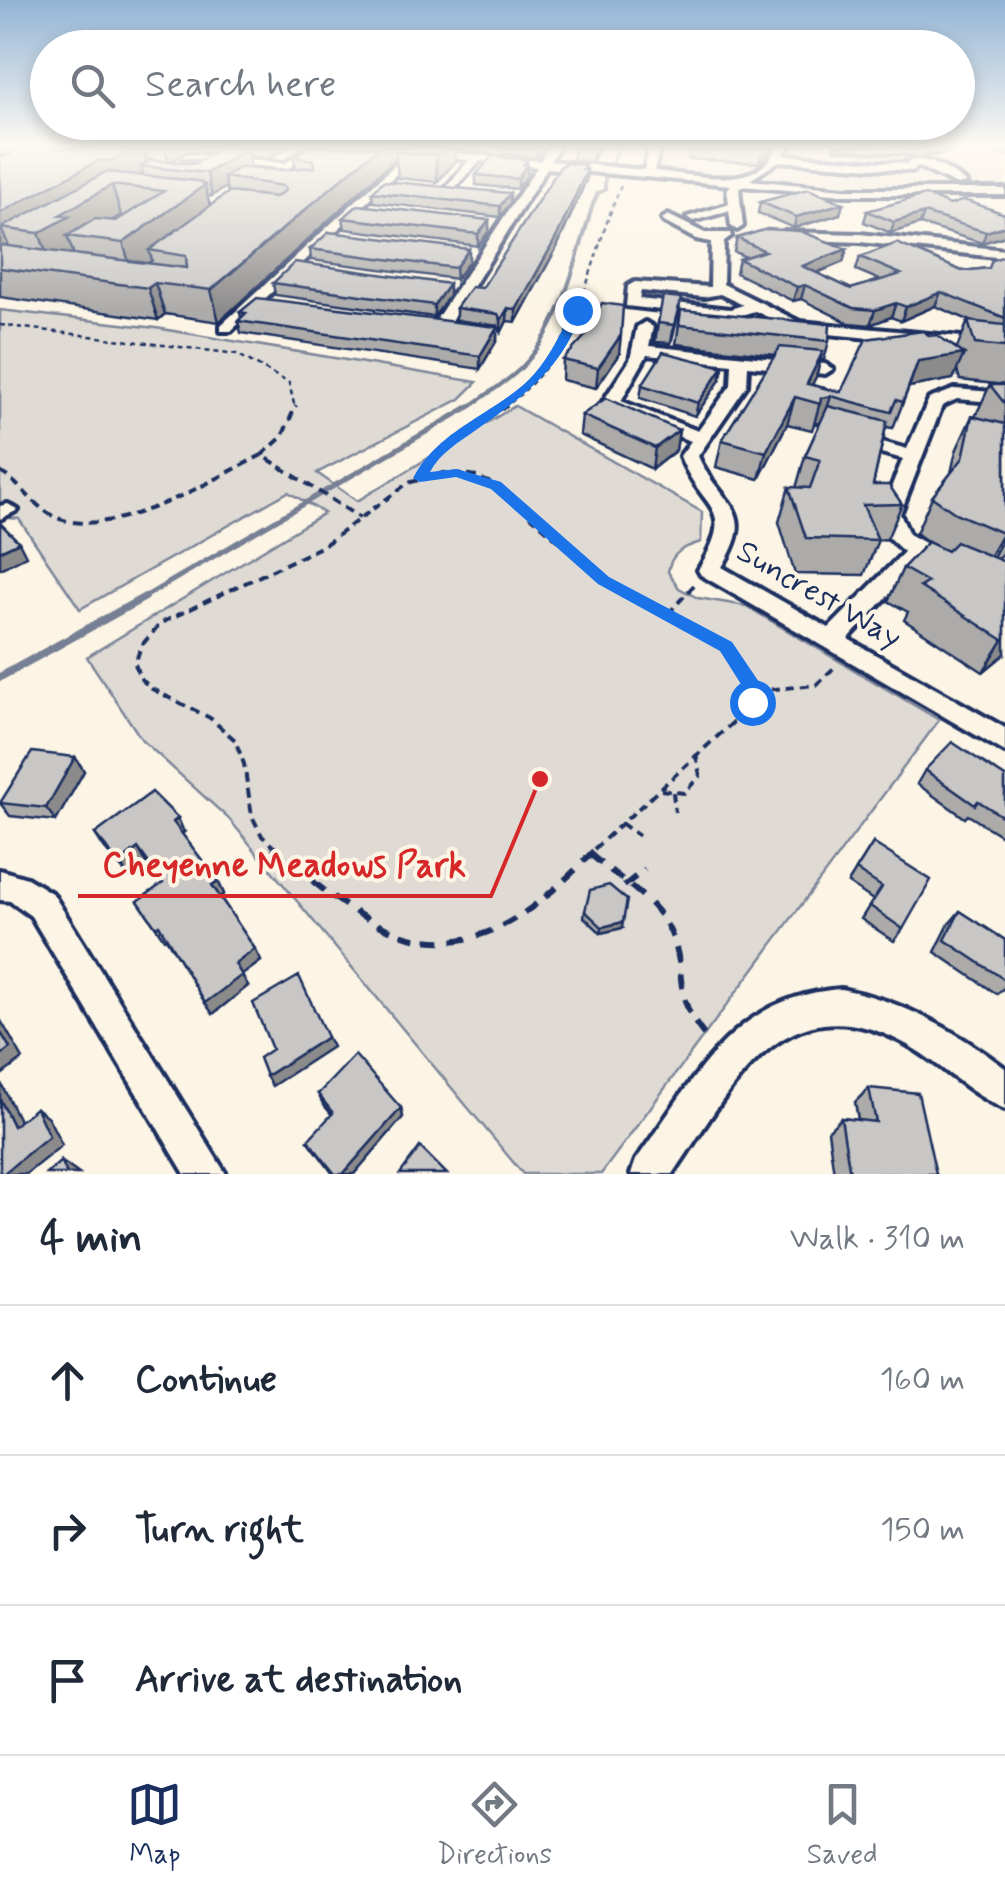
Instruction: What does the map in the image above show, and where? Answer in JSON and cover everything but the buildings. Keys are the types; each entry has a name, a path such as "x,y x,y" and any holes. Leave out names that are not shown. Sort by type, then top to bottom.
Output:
{"street":[{"path":"226,328 362,202"},
{"path":"439,327 510,226 520,202"},
{"path":"734,202 735,234 716,286 797,326 1005,346"},
{"path":"693,216 734,206"},
{"path":"355,208 374,210"},
{"path":"668,219 702,236 735,234"},
{"path":"490,223 510,226"},
{"path":"326,235 344,238"},
{"path":"772,236 860,238 974,258 1005,254"},
{"path":"472,253 490,255"},
{"path":"293,266 312,268"},
{"path":"448,286 467,289"},
{"path":"722,289 704,293 635,286 630,303 731,314 756,306"},
{"path":"256,301 274,304"},
{"path":"421,324 457,329"},
{"path":"644,326 641,350 611,402 630,414 701,438 739,385 740,360"},
{"path":"641,350 825,369"},
{"path":"968,574 918,551 898,537 890,525 890,514 935,402 942,396 1005,398"},
{"path":"840,436 913,456"},
{"name":"Suncrest Way","path":"701,438 689,456 692,466 721,500 728,521 726,547 708,570 1005,741"},
{"path":"842,645 918,551"},
{"path":"0,884 16,888 42,905 207,1174"},
{"path":"650,1174 742,1048 777,1019 817,1006 858,1007 904,1022 957,1052 1005,1091"}],"path":[{"path":"420,478 430,460 528,387 556,353 589,288 616,202"},
{"path":"0,326 237,354 289,384 296,405 282,437 262,455 126,515 90,522 62,520 45,511 26,488 0,472"},
{"path":"262,455 360,518"},
{"path":"457,473 496,486 604,580 726,646 756,691 745,712 621,822 548,898 484,939 449,944 402,938 362,922 257,830 240,747 225,729 148,690 139,678 135,660 144,640 161,623 324,546 420,478 457,473"},
{"path":"668,614 708,570"},
{"path":"756,691 816,685 842,645"},
{"path":"661,790 684,793 700,776 696,754"},
{"path":"673,792 675,812"},
{"path":"621,822 639,836"},
{"path":"590,854 655,910 669,929 681,1005 695,1028 731,1064"},
{"path":"624,886 645,869"}],"shaded area":[{"path":"0,310 156,328 477,382 460,399 317,473 357,501 515,406 702,512 701,542 679,551 670,565 668,572 679,588 698,598 746,606 939,720 601,1174 523,1174 229,819 142,740 87,657 324,513 288,492 80,609 19,519 0,517"}],"waterway":[{"path":"468,408 519,370 546,334 566,292 594,202"},
{"path":"141,599 472,405"},
{"path":"0,677 145,597"}],"place":[{"name":"Cheyenne Meadows Park","path":"540,779"}],"route":[{"path":"577,310 556,353 528,387 447,444 430,460 420,478 457,473 496,486 604,580 726,646 756,691 752,702"}]}
